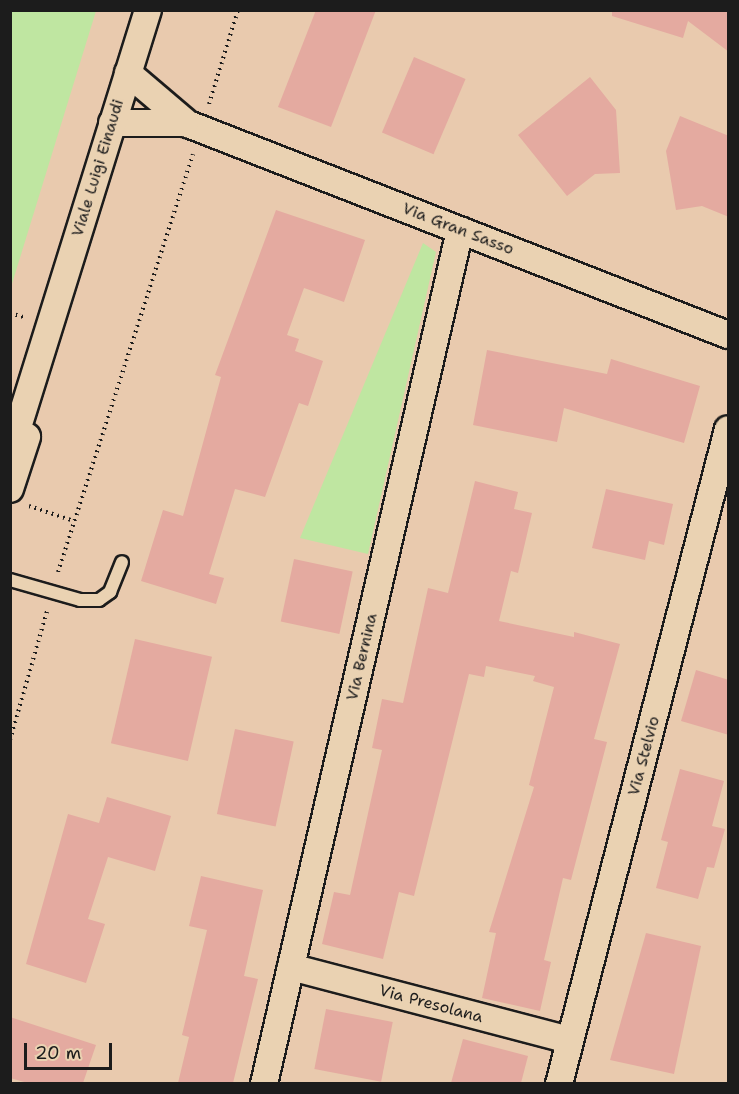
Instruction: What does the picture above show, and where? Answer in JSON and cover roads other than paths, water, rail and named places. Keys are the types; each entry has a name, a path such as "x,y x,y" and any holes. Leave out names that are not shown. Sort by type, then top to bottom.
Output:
{"street":[{"name":"Viale Luigi Einaudi","path":"10,453 148,10"},
{"name":"Via Gran Sasso","path":"128,73 196,129"},
{"name":"Via Gran Sasso","path":"112,123 156,120 196,129 729,335"},
{"name":"Via Bernina","path":"264,1083 460,230"},
{"name":"Viale Luigi Einaudi","path":"18,497 29,428 51,326"},
{"name":"Via Stelvio","path":"560,1083 729,429"},
{"name":"Via Presolana","path":"291,967 570,1040"}],"lane":[{"path":"10,580 52,592 99,600 110,591 122,562"}]}
